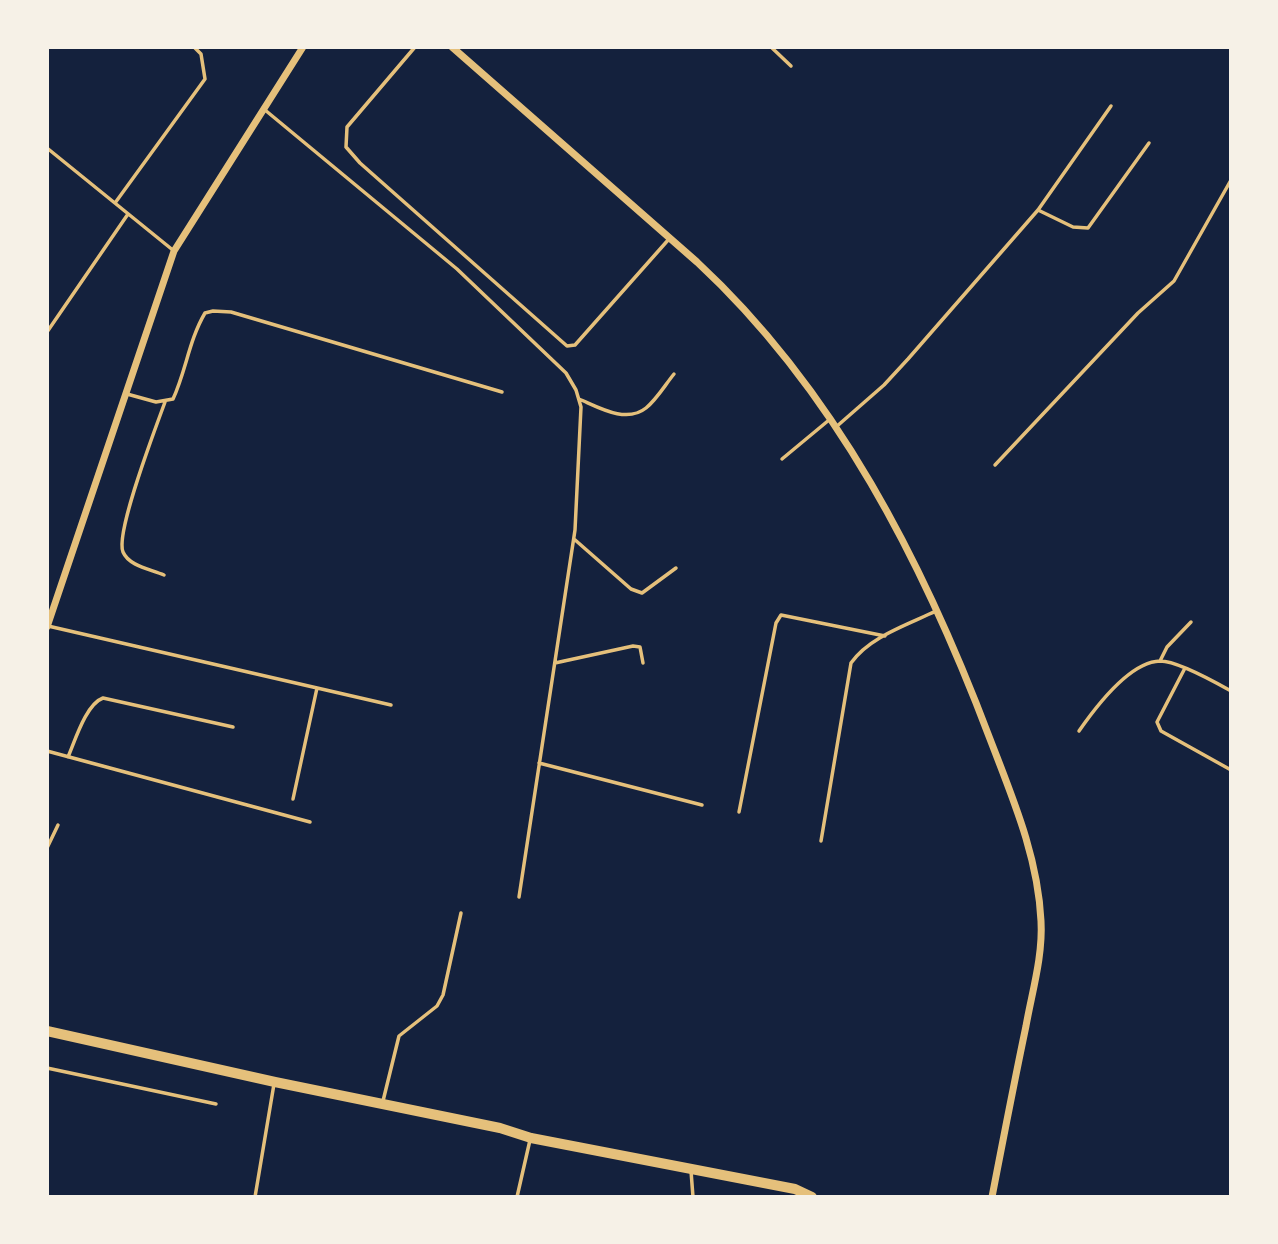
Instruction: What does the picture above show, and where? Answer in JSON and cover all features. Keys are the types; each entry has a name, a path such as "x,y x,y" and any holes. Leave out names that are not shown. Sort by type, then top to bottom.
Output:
{"main road":[{"path":"47,1031 275,1082 500,1128 531,1138 795,1189 812,1197"}],"street":[{"path":"48,627 174,251 303,47"},
{"path":"453,47 727,289 785,355 830,418 912,555 971,687 1025,831 1037,880 1041,924 1036,972 992,1197"}],"lane":[{"path":"115,203 205,79 201,54 194,47"},
{"path":"415,47 347,127 346,147 360,163 567,346 575,345 670,238"},
{"path":"771,47 791,66"},
{"path":"836,427 884,385 1038,210 1111,106"},
{"path":"263,108 457,269 566,373 579,399 581,407 574,539 519,897"},
{"path":"1038,210 1073,227 1088,228 1149,143"},
{"path":"48,151 174,251"},
{"path":"995,465 1138,313 1174,281 1231,180"},
{"path":"47,332 128,214"},
{"path":"125,394 165,402 173,399 183,379 197,326 205,313 213,310 502,392"},
{"path":"579,399 612,413 645,410 674,374"},
{"path":"164,575 131,562 124,554 121,544 125,521 165,402"},
{"path":"782,459 830,418"},
{"path":"574,539 631,589 642,593 676,568"},
{"path":"821,841 851,663 859,652 937,610"},
{"path":"739,812 776,623 781,615 885,636"},
{"path":"1160,661 1167,647 1191,622"},
{"path":"48,627 391,705"},
{"path":"555,663 633,646 640,647 643,663"},
{"path":"1079,731 1096,708 1134,670 1160,661 1185,668 1231,691"},
{"path":"1185,668 1157,722 1161,731 1231,770"},
{"path":"293,799 317,688"},
{"path":"68,758 89,709 95,701 103,698 233,727"},
{"path":"47,751 310,822"},
{"path":"539,763 702,805"},
{"path":"47,848 58,825"},
{"path":"383,1104 400,1036 437,1006 443,995 461,914"},
{"path":"47,1068 216,1104"},
{"path":"255,1197 275,1082"},
{"path":"517,1197 531,1138"},
{"path":"691,1169 693,1197"}]}
